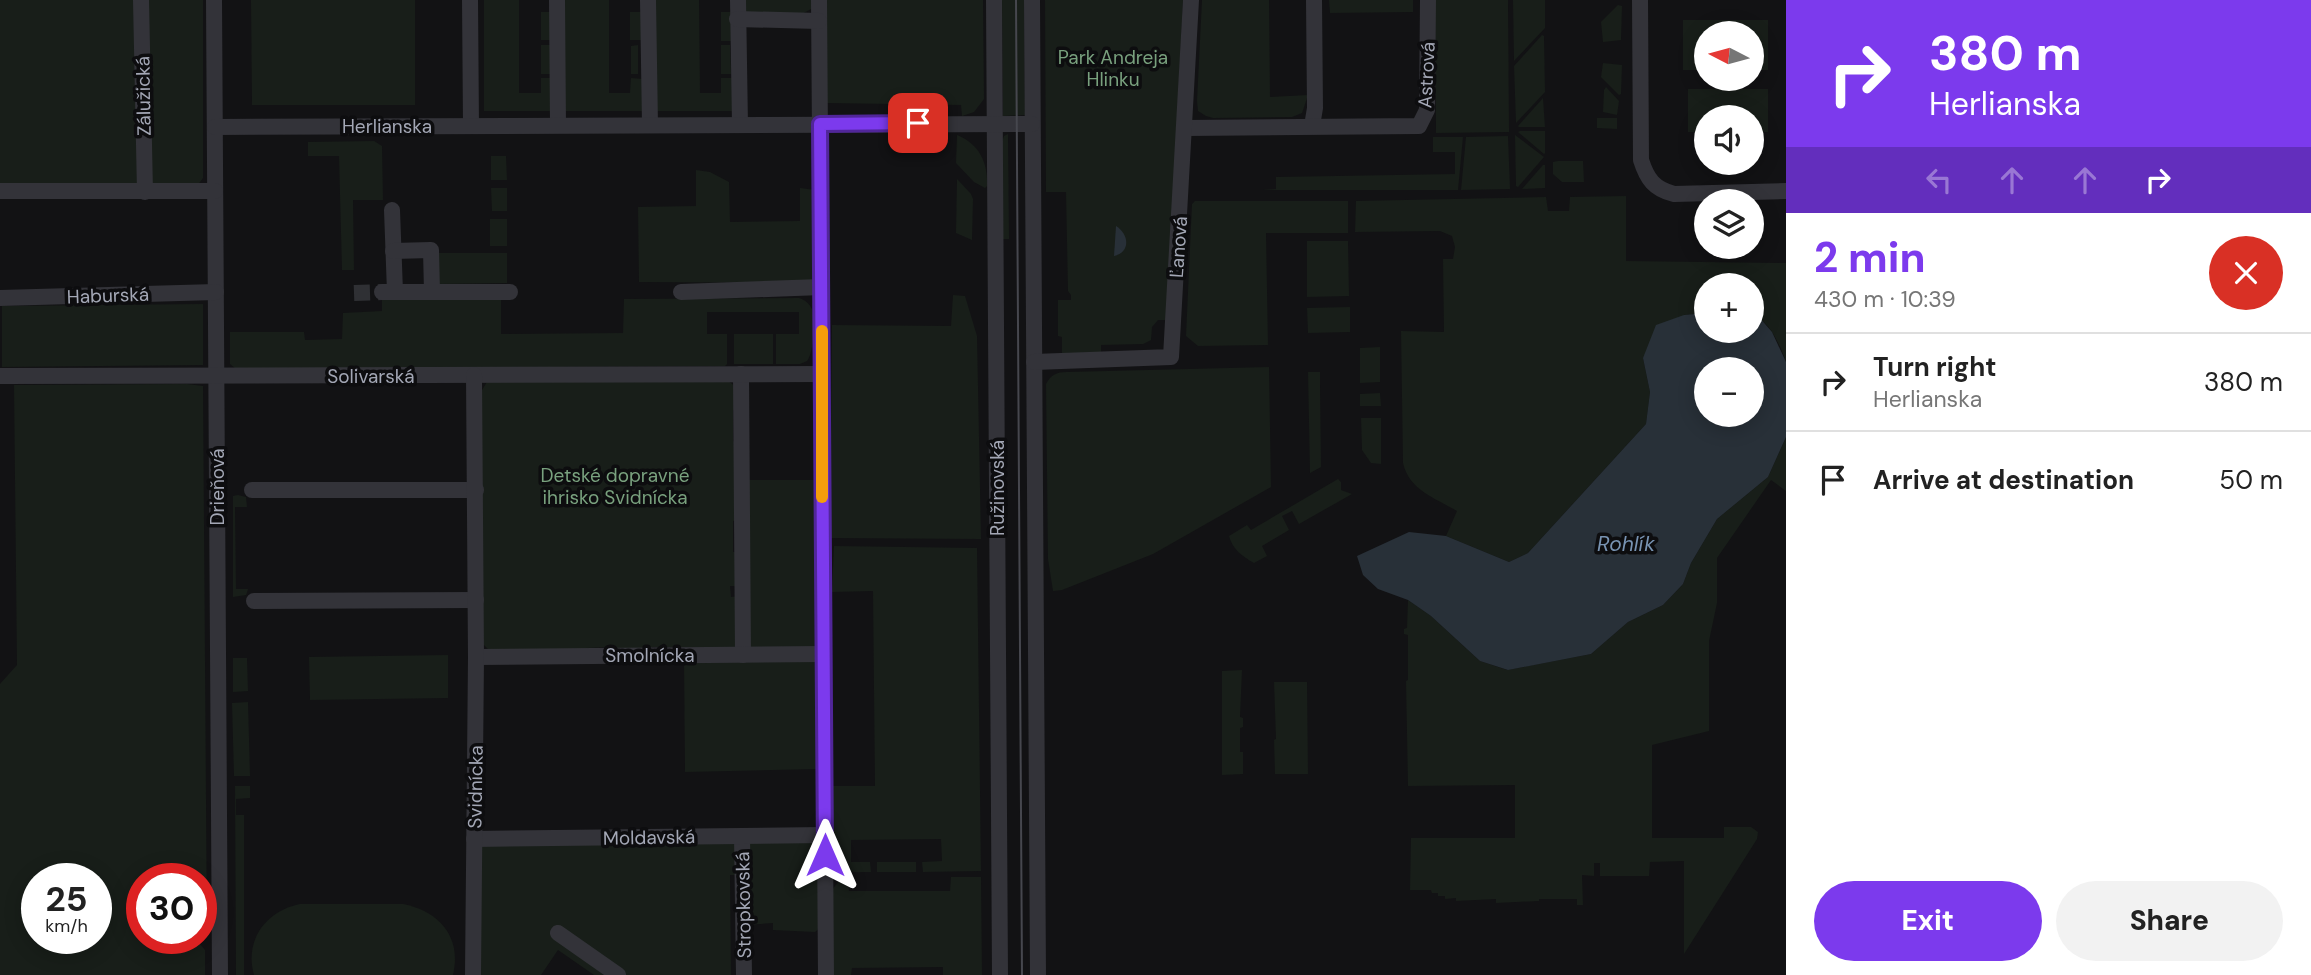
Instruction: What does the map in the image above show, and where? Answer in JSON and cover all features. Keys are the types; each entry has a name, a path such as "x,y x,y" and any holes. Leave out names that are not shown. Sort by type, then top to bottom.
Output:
{"street":[{"name":"Zálužická","path":"142,0 145,192"},
{"name":"Drieňová","path":"214,0 220,975"},
{"path":"470,0 471,126"},
{"path":"557,0 558,125"},
{"path":"648,0 650,125"},
{"path":"738,0 740,125"},
{"path":"819,0 826,975"},
{"name":"Ružinovská","path":"994,0 1000,975"},
{"name":"Ružinovská","path":"1031,0 1038,975"},
{"name":"Ľanová","path":"1034,362 1171,357 1191,0"},
{"path":"1312,126 1315,99 1314,0"},
{"name":"Astrová","path":"1185,128 1419,126 1427,110 1428,0"},
{"path":"1640,0 1642,160 1650,181 1662,191 1674,194 1786,191"},
{"path":"737,19 819,21"},
{"name":"Herlianska","path":"215,127 1032,124"},
{"path":"0,191 215,191"},
{"path":"393,210 393,251 388,292 510,292"},
{"path":"393,251 431,250 432,292"},
{"path":"681,292 822,288"},
{"name":"Haburská","path":"0,298 216,292"},
{"path":"741,374 743,655"},
{"name":"Solivarská","path":"0,376 822,374"},
{"name":"Svidnícka","path":"473,975 478,376"},
{"path":"252,491 476,490"},
{"path":"254,601 476,600"},
{"name":"Smolnícka","path":"476,656 823,654"},
{"name":"Moldavská","path":"474,839 825,835"},
{"name":"Stropkovská","path":"743,836 744,975"},
{"path":"558,933 618,975"}],"green space":[{"path":"0,0 139,0 140,181 134,187 0,187"},
{"path":"144,0 203,0 203,178 197,186 145,187"},
{"path":"251,0 415,0 415,105 252,105"},
{"path":"484,0 519,0 519,93 541,93 541,78 553,78 550,111 484,111"},
{"path":"560,0 609,0 609,93 630,93 631,78 643,79 642,111 564,111"},
{"path":"650,0 699,0 700,93 721,93 721,78 735,78 735,104 732,111 654,111"},
{"path":"741,0 815,0 811,9 802,14 749,14 743,10"},
{"path":"824,0 983,0 984,99 974,112 962,116 961,105 825,103"},
{"path":"1002,0 1024,0 1025,115 1003,116"},
{"name":"Park Andreja Hlinku","path":"1045,0 1183,0 1167,320 1158,320 1152,327 1151,340 1143,344 1101,345 1101,352 1062,354 1062,337 1058,336 1058,300 1071,300 1071,295 1068,291 1066,192 1046,192"},
{"path":"1202,0 1269,0 1270,97 1308,95 1302,113 1292,117 1213,118 1198,111"},
{"path":"1329,0 1413,0 1413,12 1330,13"},
{"path":"1435,0 1508,0 1509,132 1436,133"},
{"path":"1513,0 1545,0 1545,28 1514,61"},
{"path":"1618,5 1622,6 1621,40 1603,42 1601,22"},
{"path":"541,12 554,12 554,40 541,40"},
{"path":"630,12 643,12 643,40 630,40"},
{"path":"721,12 734,12 735,41 721,41"},
{"path":"1683,20 1768,20 1768,70 1764,70 1764,21 1694,21 1694,70 1683,70"},
{"path":"1542,35 1545,92 1516,123 1514,66"},
{"path":"541,45 550,45 550,74 541,74"},
{"path":"638,45 638,74 631,74 631,46"},
{"path":"721,45 730,45 731,74 721,74"},
{"path":"1603,63 1622,65 1621,94 1601,77"},
{"path":"1606,87 1619,101 1617,115 1603,112"},
{"path":"1688,89 1768,89 1768,132 1764,132 1764,105 1694,105 1694,132 1688,132"},
{"path":"1543,98 1545,127 1519,127 1518,126"},
{"path":"1597,118 1617,118 1617,129 1597,128"},
{"path":"1545,131 1545,153 1518,132"},
{"path":"1008,134 1009,239 1003,239 1002,141"},
{"path":"957,135 971,143 981,155 987,177 985,188 974,182 956,163"},
{"path":"1515,135 1544,157 1518,187 1516,186"},
{"path":"1508,136 1510,189 1461,190 1466,137"},
{"path":"1433,137 1463,137 1458,190 1262,190 1276,189 1276,177 1455,174 1455,152 1433,152"},
{"path":"374,141 382,146 383,200 353,200 354,270 342,270 339,156 308,156 308,142"},
{"path":"491,156 506,156 507,180 491,180"},
{"path":"1583,161 1584,182 1562,182 1553,174 1553,162"},
{"path":"1543,165 1545,188 1522,189"},
{"path":"696,170 710,172 729,182 730,222 800,221 800,188 815,190 816,283 639,282 638,207 696,206"},
{"path":"957,179 973,199 972,240 956,233"},
{"path":"491,188 507,188 507,211 492,211"},
{"path":"1626,196 1626,261 1786,263 1786,362 1777,341 1764,322 1764,273 1694,273 1694,314 1684,315 1643,358 1650,392 1646,424 1528,553 1509,562 1446,536 1457,511 1417,487 1403,463 1401,331 1444,332 1443,259 1453,259 1455,247 1452,236 1440,231 1355,232 1356,201 1546,197 1548,211 1569,211 1570,197"},
{"path":"1195,201 1348,201 1348,233 1266,233 1268,345 1198,346 1186,336 1192,204"},
{"path":"490,219 507,219 507,246 490,246"},
{"path":"1307,241 1348,241 1349,296 1307,297"},
{"path":"438,253 507,253 507,283 438,284"},
{"path":"953,295 965,296 977,336 981,539 830,538 832,325 951,326"},
{"path":"501,298 501,334 623,333 624,299 799,298 807,302 812,309 814,328 809,357 800,364 776,364 776,334 799,334 799,312 707,312 707,334 727,334 725,366 236,369 230,364 230,332 304,332 305,340 342,339 343,313 382,311 382,299"},
{"path":"203,304 203,365 2,367 2,306"},
{"path":"1350,307 1350,332 1308,333 1307,308"},
{"path":"734,334 773,334 773,364 734,364"},
{"path":"1380,347 1380,382 1360,383 1360,348"},
{"path":"1269,367 1271,487 1153,554 1062,590 1053,591 1048,559 1046,384 1050,378 1063,372"},
{"path":"1308,372 1320,372 1321,467 1310,473"},
{"name":"Detské dopravné ihrisko Svidnícka","path":"728,381 736,390 739,409 733,410 733,441 739,442 739,520 733,521 733,552 740,552 740,586 730,586 731,597 740,596 740,635 735,648 652,647 651,651 612,652 611,647 586,648 585,652 490,651 482,643 479,395 487,382"},
{"path":"14,385 203,386 206,863 126,863 126,954 205,954 205,975 0,975 0,684 17,665"},
{"path":"1380,393 1381,406 1360,406 1360,394"},
{"path":"1361,418 1381,418 1381,464 1371,463 1362,450"},
{"path":"1786,437 1786,491 1771,480 1717,558 1717,603 1709,641 1709,731 1652,745 1652,838 1724,838 1724,827 1751,827 1758,832 1757,839 1684,954 1684,861 1650,862 1649,876 1600,876 1600,863 1594,863 1594,876 1582,875 1583,905 1577,905 1577,899 1496,903 1496,899 1456,901 1456,898 1445,899 1445,896 1438,896 1438,893 1432,893 1431,890 1410,890 1411,838 1515,838 1515,785 1408,786 1408,635 1404,634 1404,629 1407,628 1408,600 1431,616 1480,661 1507,670 1591,654 1628,622 1663,605 1683,584 1691,563 1717,519 1768,477"},
{"path":"1338,479 1341,482 1341,490 1352,494 1299,524 1292,511 1282,516 1289,530 1262,546 1267,556 1254,563 1233,545 1229,536 1247,525 1251,530"},
{"path":"745,480 818,480 818,651 746,652"},
{"path":"233,496 246,497 247,507 235,507 236,589 248,589 246,595 233,597"},
{"path":"834,546 977,548 981,871 923,872 922,862 942,861 941,839 851,840 851,862 870,862 871,872 846,871 837,867 831,856 831,786 875,786 873,591 832,592"},
{"path":"448,655 448,698 310,700 309,657"},
{"path":"233,658 247,658 248,691 233,692"},
{"path":"684,658 817,659 817,769 685,772"},
{"path":"1242,670 1240,717 1243,718 1243,727 1240,728 1240,752 1243,752 1243,774 1222,775 1222,671"},
{"path":"1274,682 1307,682 1308,774 1275,774"},
{"path":"248,702 250,776 234,776 232,703"},
{"path":"235,786 250,786 250,798 236,799 236,815 244,815 244,975 236,975"},
{"path":"739,838 740,875 730,875 731,975 594,975 558,950 541,975 481,975 481,841"},
{"path":"822,838 823,925 815,932 773,930 773,923 747,925 745,839"},
{"path":"877,862 916,862 916,872 877,872"},
{"path":"951,877 981,877 982,975 943,975 943,967 852,968 851,975 832,975 832,890 839,881 848,879 849,891 950,891"},
{"path":"300,904 403,904 427,913 445,928 451,938 455,961 453,975 254,975 252,950 260,929 277,913"}],"water":[{"path":"1116,226 1124,233 1126,247 1114,256"},
{"name":"Rohlík","path":"1694,314 1694,343 1764,343 1764,323 1772,332 1786,362 1786,437 1768,477 1717,519 1691,563 1683,584 1663,605 1628,622 1591,654 1508,670 1480,661 1431,616 1408,600 1378,589 1363,575 1357,556 1409,532 1446,536 1509,562 1528,553 1646,424 1650,392 1643,358 1656,325"}],"tunnel":[{"path":"354,293 382,292"}],"tram line":[{"path":"1016,0 1022,975"}],"slow traffic":[{"path":"822,331 822,497"}],"route":[{"path":"825,855 820,124 918,123"}]}
